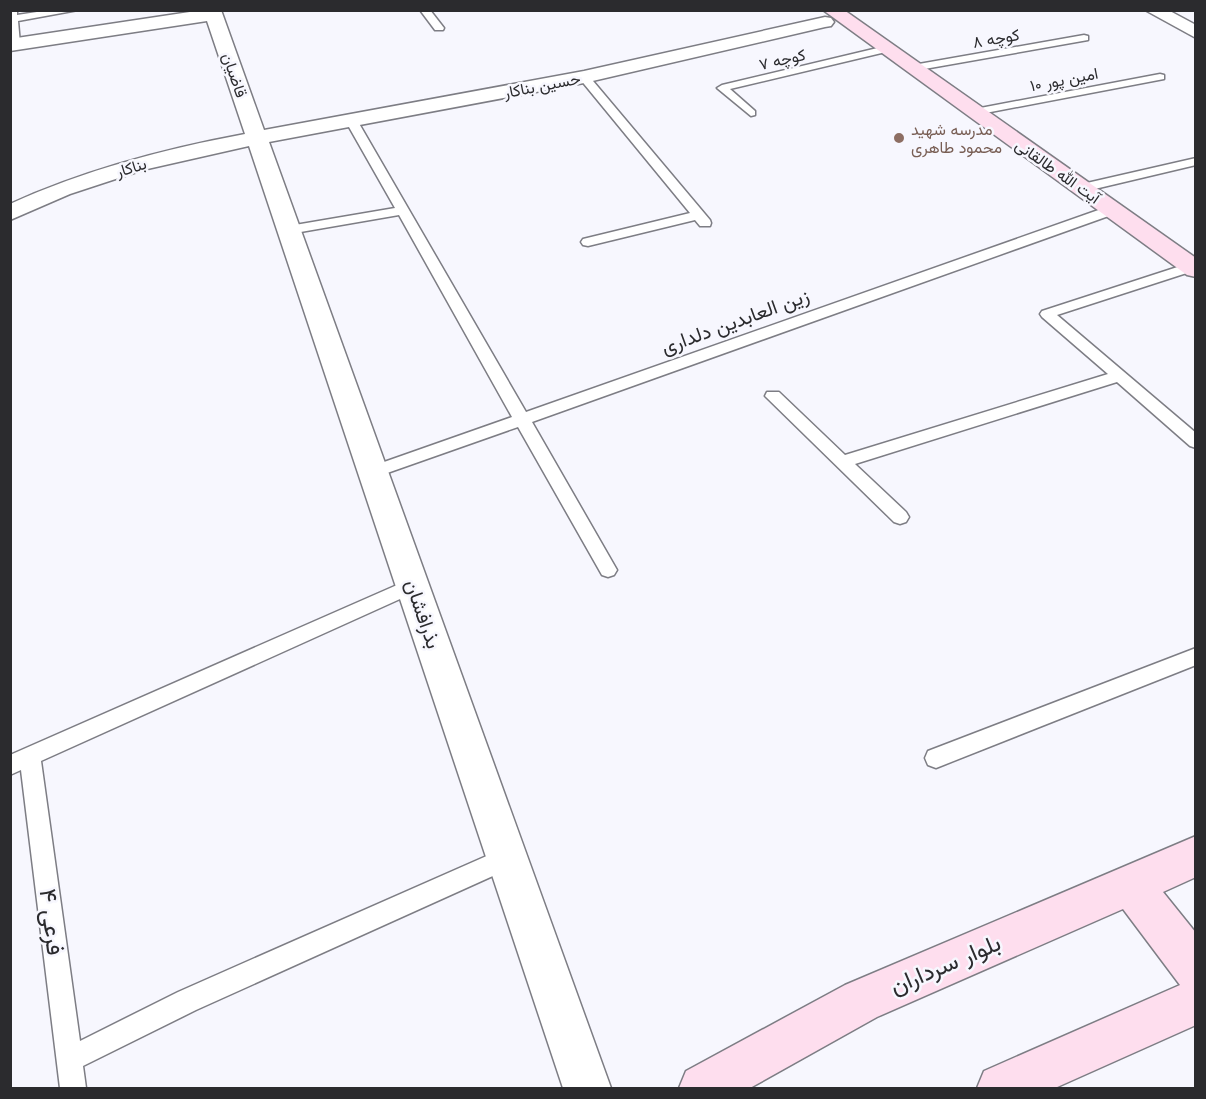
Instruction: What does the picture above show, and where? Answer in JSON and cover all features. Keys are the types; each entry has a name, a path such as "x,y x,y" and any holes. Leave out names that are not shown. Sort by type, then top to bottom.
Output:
{"main road":[{"path":"833,17 869,10"},
{"name":"آیت الله طالقانی","path":"833,17 886,49 1194,267"},
{"name":"بلوار سرداران","path":"703,1089 861,1000 1196,856"},
{"path":"1130,884 1196,969"},
{"path":"1001,1089 1196,1001"}],"street":[{"path":"1154,10 1196,33"},
{"path":"13,44 213,13"},
{"name":"قاضیان","path":"213,13 257,140"},
{"name":"حسین بناکار","path":"257,140 351,120 584,77 833,17"},
{"name":"بناکار","path":"10,213 62,189 135,165 204,148 257,140"},
{"name":"بذرافشان","path":"257,140 588,1089"}],"lane":[{"path":"13,44 12,15 74,10"},
{"path":"424,10 439,28"},
{"name":"کوچه ۸","path":"913,68 1084,38"},
{"name":"کوچه ۷","path":"751,113 722,88 886,49"},
{"path":"584,77 702,219 588,242"},
{"name":"امین پور ۱۰","path":"975,112 1160,77"},
{"path":"351,120 608,570"},
{"path":"1082,188 1196,161"},
{"path":"289,230 404,210"},
{"name":"زین العابدین دلداری","path":"373,472 1112,210"},
{"path":"1194,267 1047,314 1196,442"},
{"path":"842,462 1119,376"},
{"path":"773,396 900,517"},
{"path":"20,760 413,585"},
{"path":"936,758 1196,656"},
{"name":"فرعی ۴","path":"20,760 73,1089"},
{"path":"69,1059 187,1001 507,858"}],"place":[{"name":"مدرسه شهید محمود طاهری","path":"899,138"}]}
